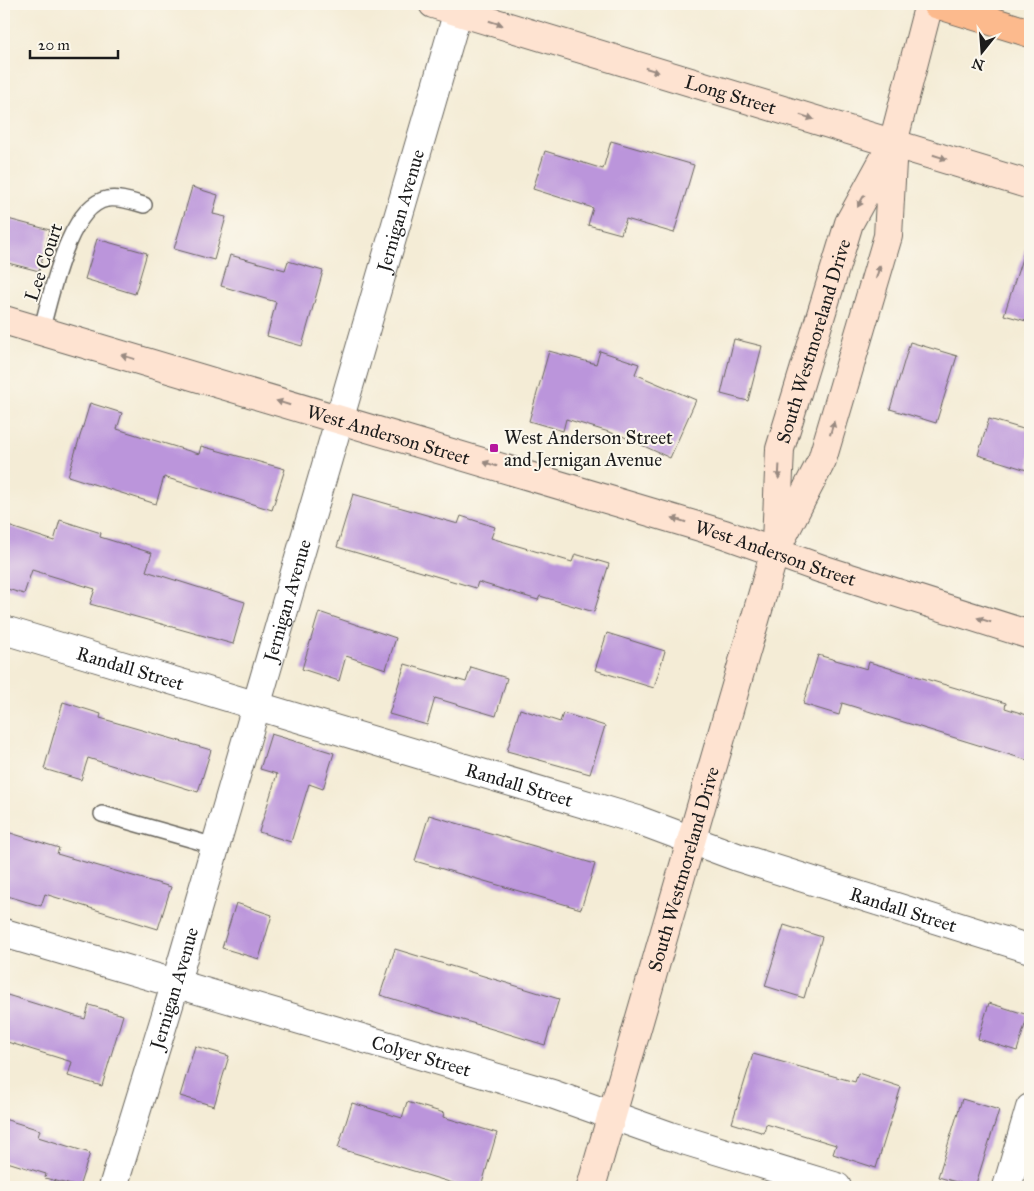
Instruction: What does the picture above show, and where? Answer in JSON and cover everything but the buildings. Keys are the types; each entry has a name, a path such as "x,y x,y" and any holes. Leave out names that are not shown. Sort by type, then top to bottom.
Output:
{"highway":[{"path":"936,4 1029,33"}],"street":[{"name":"South Westmoreland Drive","path":"591,1187 690,839 775,551 822,460 888,236 894,143 929,4"},
{"name":"Long Street","path":"445,7 1030,185"},
{"name":"Jernigan Avenue","path":"113,1187 176,982 255,704 339,420 445,7"},
{"name":"South Westmoreland Drive","path":"775,551 780,450 849,223 894,143"},
{"name":"West Anderson Street","path":"4,320 715,531 822,569 1030,635"},
{"name":"Randall Street","path":"4,630 638,820 737,857 1030,949"},
{"name":"Colyer Street","path":"4,932 552,1094 612,1116 837,1187"},
{"path":"1007,1187 1030,1108"}],"lane":[{"name":"Lee Court","path":"40,331 69,238 82,214 96,202 108,199 121,199 144,205"},
{"path":"102,814 215,846"}],"place":[{"name":"West Anderson Street and Jernigan Avenue","path":"494,448"}]}
